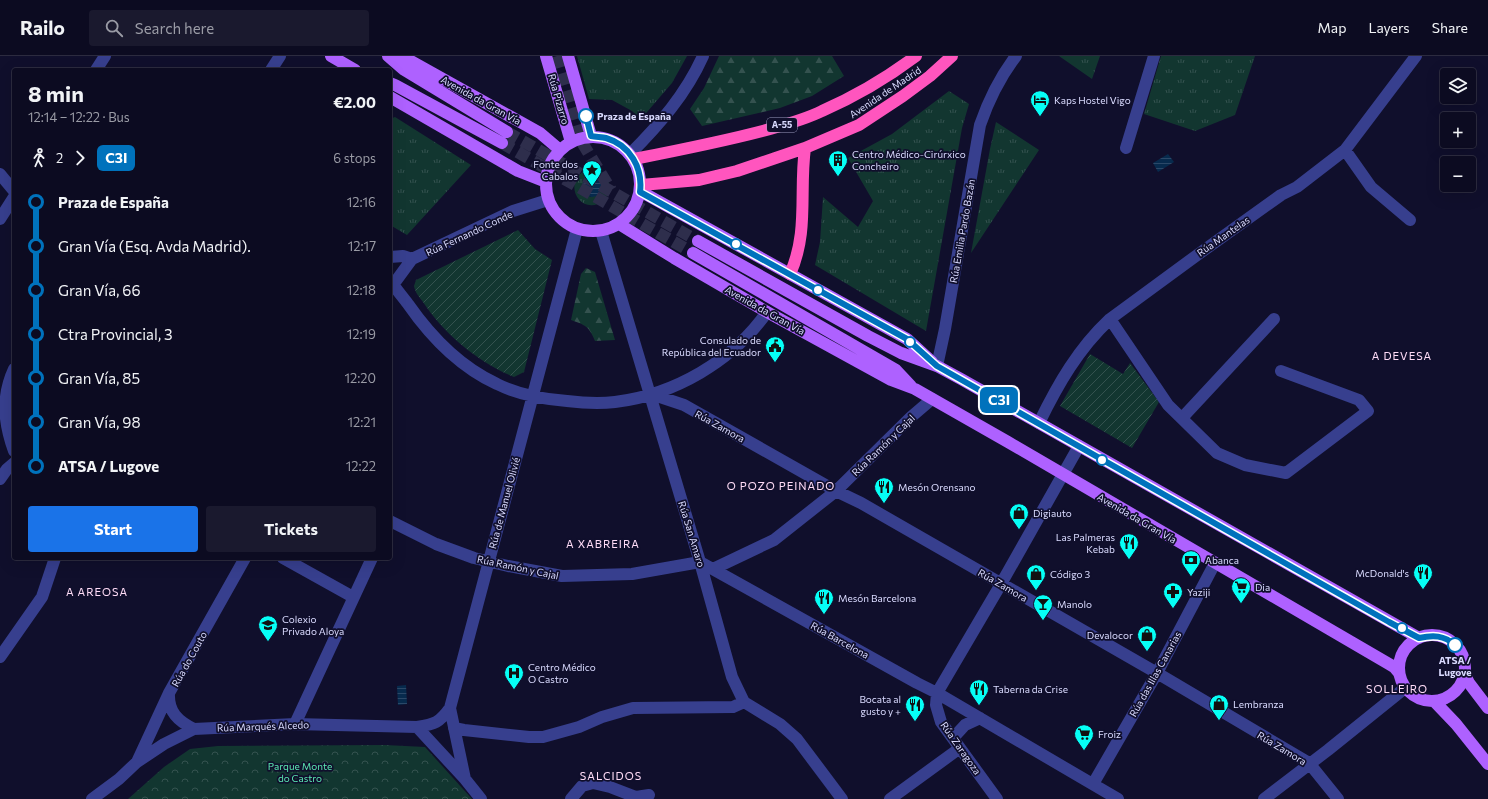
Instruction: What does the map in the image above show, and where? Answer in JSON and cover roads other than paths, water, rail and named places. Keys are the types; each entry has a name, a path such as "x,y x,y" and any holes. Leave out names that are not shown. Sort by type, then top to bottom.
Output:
{"highway":[{"name":"Avenida de Madrid","path":"632,156 745,136 807,117 821,112 854,95 887,76 916,56"},
{"name":"Avenida de Madrid","path":"641,188 699,180 725,174 805,148 859,125 930,76 952,56"},
{"path":"790,274 795,263 803,224 804,205 802,175 805,148"}],"main road":[{"path":"331,56 352,68"},
{"name":"Avenida da Gran Vía","path":"388,56 403,69 504,137 392,84"},
{"name":"Rúa Pizarro","path":"546,56 571,142"},
{"name":"Rúa Pizarro","path":"568,56 591,136"},
{"name":"Avenida da Gran Vía","path":"407,57 540,133 560,150"},
{"path":"392,98 518,170 546,182"},
{"path":"591,136 606,138 613,141 619,144 632,156 639,172 641,188 633,210 619,224 601,231 589,232 577,229 565,222 555,212 548,200 546,182 550,165 560,150 571,142 591,136"},
{"path":"641,188 790,274 907,339 937,366"},
{"name":"Avenida da Gran Vía","path":"619,224 766,312 891,380 915,389"},
{"path":"698,241 868,336 901,353 937,366 1419,638"},
{"name":"Avenida da Gran Vía","path":"693,253 896,370 915,389 932,400 1394,666 1399,673 1405,688"},
{"path":"1399,673 1399,662 1403,652 1410,644 1419,638 1430,635 1452,642 1458,648 1462,656 1464,674 1461,684 1454,693 1445,699 1434,702 1418,699 1405,688"},
{"path":"1464,674 1468,683 1488,708"},
{"path":"1434,702 1456,724 1488,764"}],"street":[{"path":"97,68 105,56"},
{"path":"272,68 280,56"},
{"path":"632,156 664,119 695,73 703,56"},
{"name":"Rúa Emilia Pardo Bazán","path":"937,366 945,328 980,125 987,104 996,85 1016,56"},
{"path":"1126,148 1154,56"},
{"name":"Rúa Mantelas","path":"1038,423 1066,372 1083,347 1110,318 1281,195 1297,187 1344,150 1416,56"},
{"path":"1344,150 1370,187 1410,220"},
{"path":"0,174 12,189"},
{"path":"0,219 12,199"},
{"name":"Rúa Fernando Conde","path":"412,259 513,211 548,200"},
{"name":"Rúa de Manuel Olivié","path":"465,778 450,708 577,229"},
{"name":"Rúa San Amaro","path":"601,231 651,394 732,678 744,702"},
{"path":"392,257 403,256 412,259 392,284"},
{"path":"392,286 425,328 454,357 497,384 533,397 594,403 616,402 651,394 684,381 706,370 745,338 760,322 766,312"},
{"path":"1110,318 1168,406 1217,453 1245,465 1286,473 1368,411 1359,400 1281,371"},
{"path":"1182,418 1274,319"},
{"path":"12,375 5,401 4,412 6,426 12,445"},
{"name":"Rúa Zamora","path":"651,394 684,405 860,503 1157,673 1309,763 1338,799"},
{"name":"Rúa Ramón y Cajal","path":"713,569 774,540 836,491 911,417 932,400"},
{"path":"937,693 1079,446"},
{"path":"0,479 12,465"},
{"name":"Rúa Ramón y Cajal","path":"392,522 436,544 489,562 562,576 632,574 700,562"},
{"path":"0,657 42,597 54,560"},
{"name":"Rúa do Couto","path":"137,762 169,693 244,560"},
{"path":"288,560 353,597"},
{"path":"295,724 371,560"},
{"name":"Rúa Barcelona","path":"700,562 937,693 1118,799"},
{"name":"Rúa das Illas Canarias","path":"1093,784 1157,673 1215,563"},
{"path":"1264,799 1405,688"},
{"path":"169,693 169,702 176,717 194,729"},
{"name":"Rúa Zaragoza","path":"937,693 936,705 941,722 997,799"},
{"path":"454,728 530,737 543,737 579,727 602,717 633,708 732,707 744,702 780,724 796,739 842,799"},
{"name":"Rúa Marqués Alcedo","path":"92,799 119,779 137,762 164,744 194,729 295,724 417,727 432,725 442,719 450,708"},
{"path":"890,799 956,743 965,725 980,718"},
{"name":"Rúa de Manuel Olivié","path":"417,727 465,778 481,799"},
{"path":"571,799 582,786 593,783 636,796 649,795"}],"water":[{"path":"1168,154 1174,162 1158,172 1153,163"},
{"path":"592,177 599,180 602,187 599,194 592,197 585,194 582,187 585,180"},
{"path":"406,685 407,704 398,705 397,686"}],"tunnel":[{"path":"557,56 583,144 611,190"},
{"path":"507,132 698,241"},
{"path":"502,143 693,253"}],"place":[{"name":"Praza de España","path":"586,116"},
{"name":"Kaps Hostel Vigo","path":"1040,117"},
{"name":"Centro Médico-Cirúrxico Concheiro","path":"838,177"},
{"name":"Fonte dos Cabalos","path":"592,187"},
{"name":"Consulado de República del Ecuador","path":"775,363"},
{"name":"Mesón Orensano","path":"884,504"},
{"name":"Digiauto","path":"1019,530"},
{"name":"Las Palmeras Kebab","path":"1129,560"},
{"name":"Abanca","path":"1191,577"},
{"name":"McDonald's","path":"1423,590"},
{"name":"Código 3","path":"1036,591"},
{"name":"Dia","path":"1241,604"},
{"name":"Yaziji","path":"1173,609"},
{"name":"Mesón Barcelona","path":"824,615"},
{"name":"Manolo","path":"1043,621"},
{"name":"Colexio Privado Aloya","path":"268,642"},
{"name":"ATSA / Lugove","path":"1455,645"},
{"name":"Devalocor","path":"1147,652"},
{"name":"Centro Médico O Castro","path":"514,690"},
{"name":"Taberna da Crise","path":"979,706"},
{"name":"Lembranza","path":"1219,721"},
{"name":"Bocata al gusto y +","path":"915,722"},
{"name":"Froiz","path":"1084,751"}],"district":[{"name":"A DEVESA","path":"1402,356"},
{"name":"O POZO PEINADO","path":"781,486"},
{"name":"A XABREIRA","path":"603,544"},
{"name":"A AREOSA","path":"97,592"},
{"name":"SOLLEIRO","path":"1397,689"},
{"name":"SALCIDOS","path":"611,776"}],"park label":[{"name":"Parque Monte do Castro","path":"300,772"}]}
